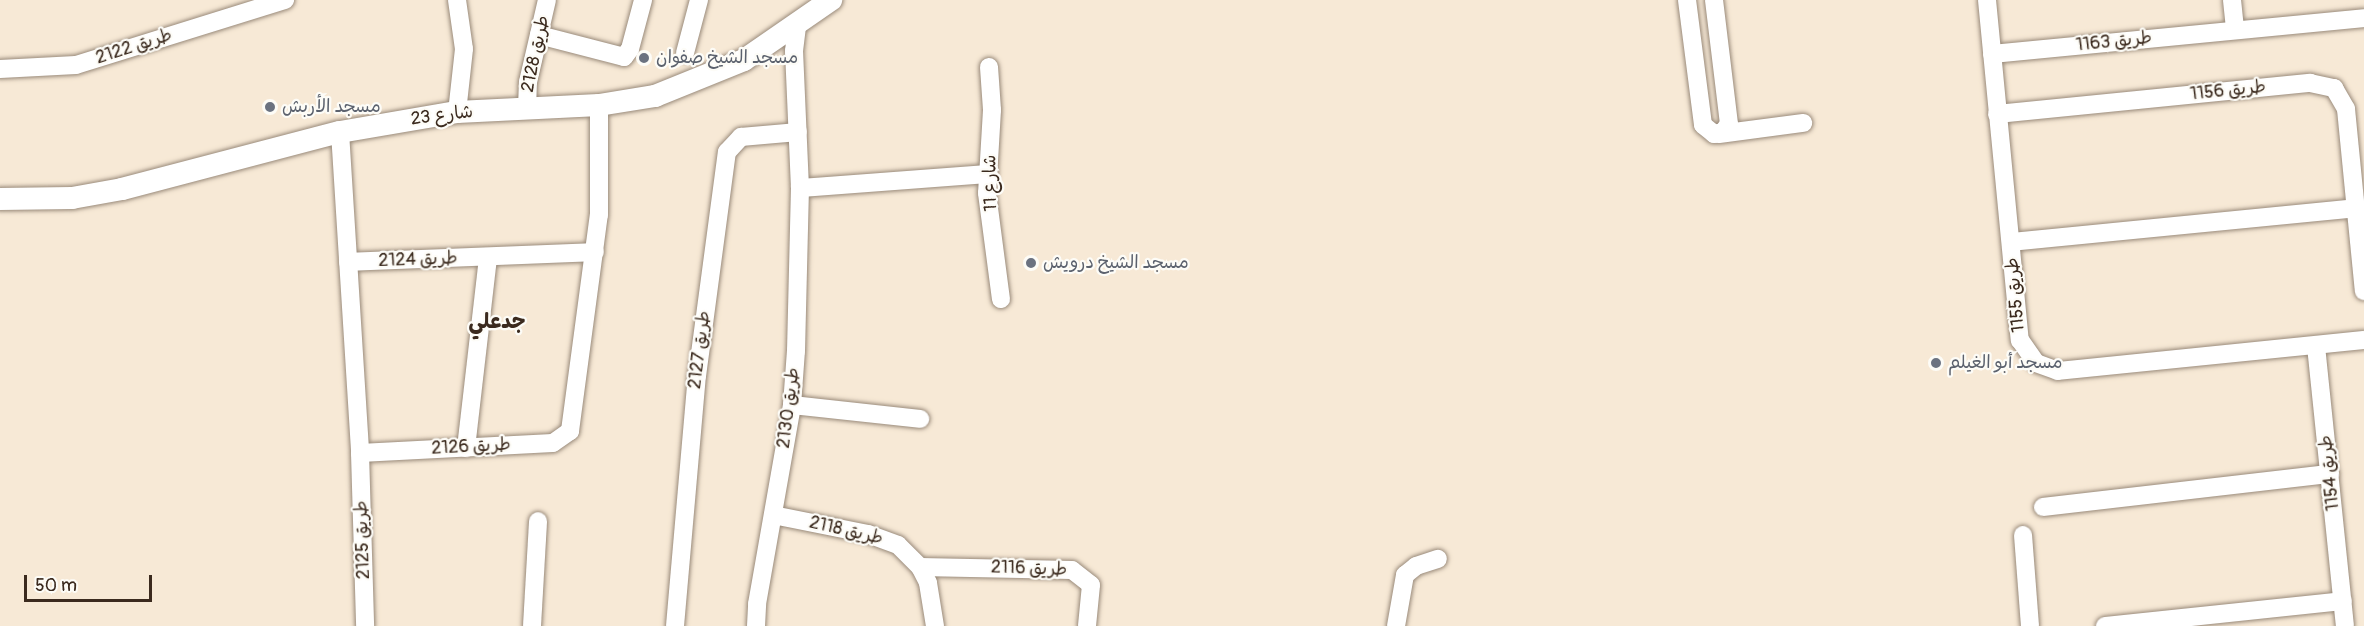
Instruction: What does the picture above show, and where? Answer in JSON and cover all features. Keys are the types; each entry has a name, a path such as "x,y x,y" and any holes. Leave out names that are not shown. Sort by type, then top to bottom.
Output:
{"street":[{"name":"طريق 2122","path":"0,69 76,65 264,2 285,0"},
{"path":"457,0 464,49 458,112"},
{"name":"طريق 2128","path":"527,109 528,82 547,0"},
{"path":"539,35 627,56 643,0"},
{"path":"685,53 699,0"},
{"name":"شارع 23","path":"0,199 72,198 122,189 340,132 458,112 598,105 656,96 685,87 769,45 831,0"},
{"path":"1688,0 1703,125 1709,132 1719,134 1803,123"},
{"path":"1714,0 1729,124 1719,134"},
{"name":"طريق 1155","path":"1986,0 2020,340 2026,353 2046,368 2070,370 2364,340"},
{"path":"2232,0 2235,30"},
{"name":"طريق 1163","path":"1992,54 2364,18"},
{"name":"طريق 2130","path":"756,626 756,604 792,405 800,188 795,78 797,25"},
{"path":"769,45 795,78"},
{"path":"1694,56 1720,53"},
{"name":"شارع 11","path":"989,67 992,110 988,174 1001,299"},
{"name":"طريق 1156","path":"1997,114 2322,83 2334,88 2346,109 2364,291"},
{"name":"طريق 2126","path":"360,453 553,443 570,431 596,252 601,178 598,105"},
{"path":"340,132 360,453"},
{"name":"طريق 2127","path":"675,626 697,376 727,152 741,137 798,132"},
{"path":"800,188 988,174"},
{"path":"2011,242 2356,208"},
{"name":"طريق 2124","path":"348,262 596,252"},
{"path":"466,448 488,257"},
{"name":"طريق 1154","path":"2316,346 2345,626"},
{"path":"792,405 920,418"},
{"name":"طريق 2125","path":"360,453 366,626"},
{"path":"2043,507 2330,474"},
{"name":"طريق 2118","path":"773,515 883,538 898,545 920,567 928,583 935,626"},
{"path":"532,626 538,521"},
{"path":"2024,536 2030,626"},
{"path":"1396,626 1405,575 1416,566 1438,559"},
{"name":"طريق 2116","path":"920,567 1072,570 1091,585 1090,625"},
{"path":"2105,626 2343,601"}],"place":[{"name":"مسجد الشيخ صفوان","path":"644,58"},
{"name":"مسجد الأربش","path":"270,107"},
{"name":"مسجد الشيخ درويش","path":"1031,263"},
{"name":"مسجد أبو الغيلم","path":"1936,363"}],"district":[{"name":"جدعلي","path":"497,322"}]}
